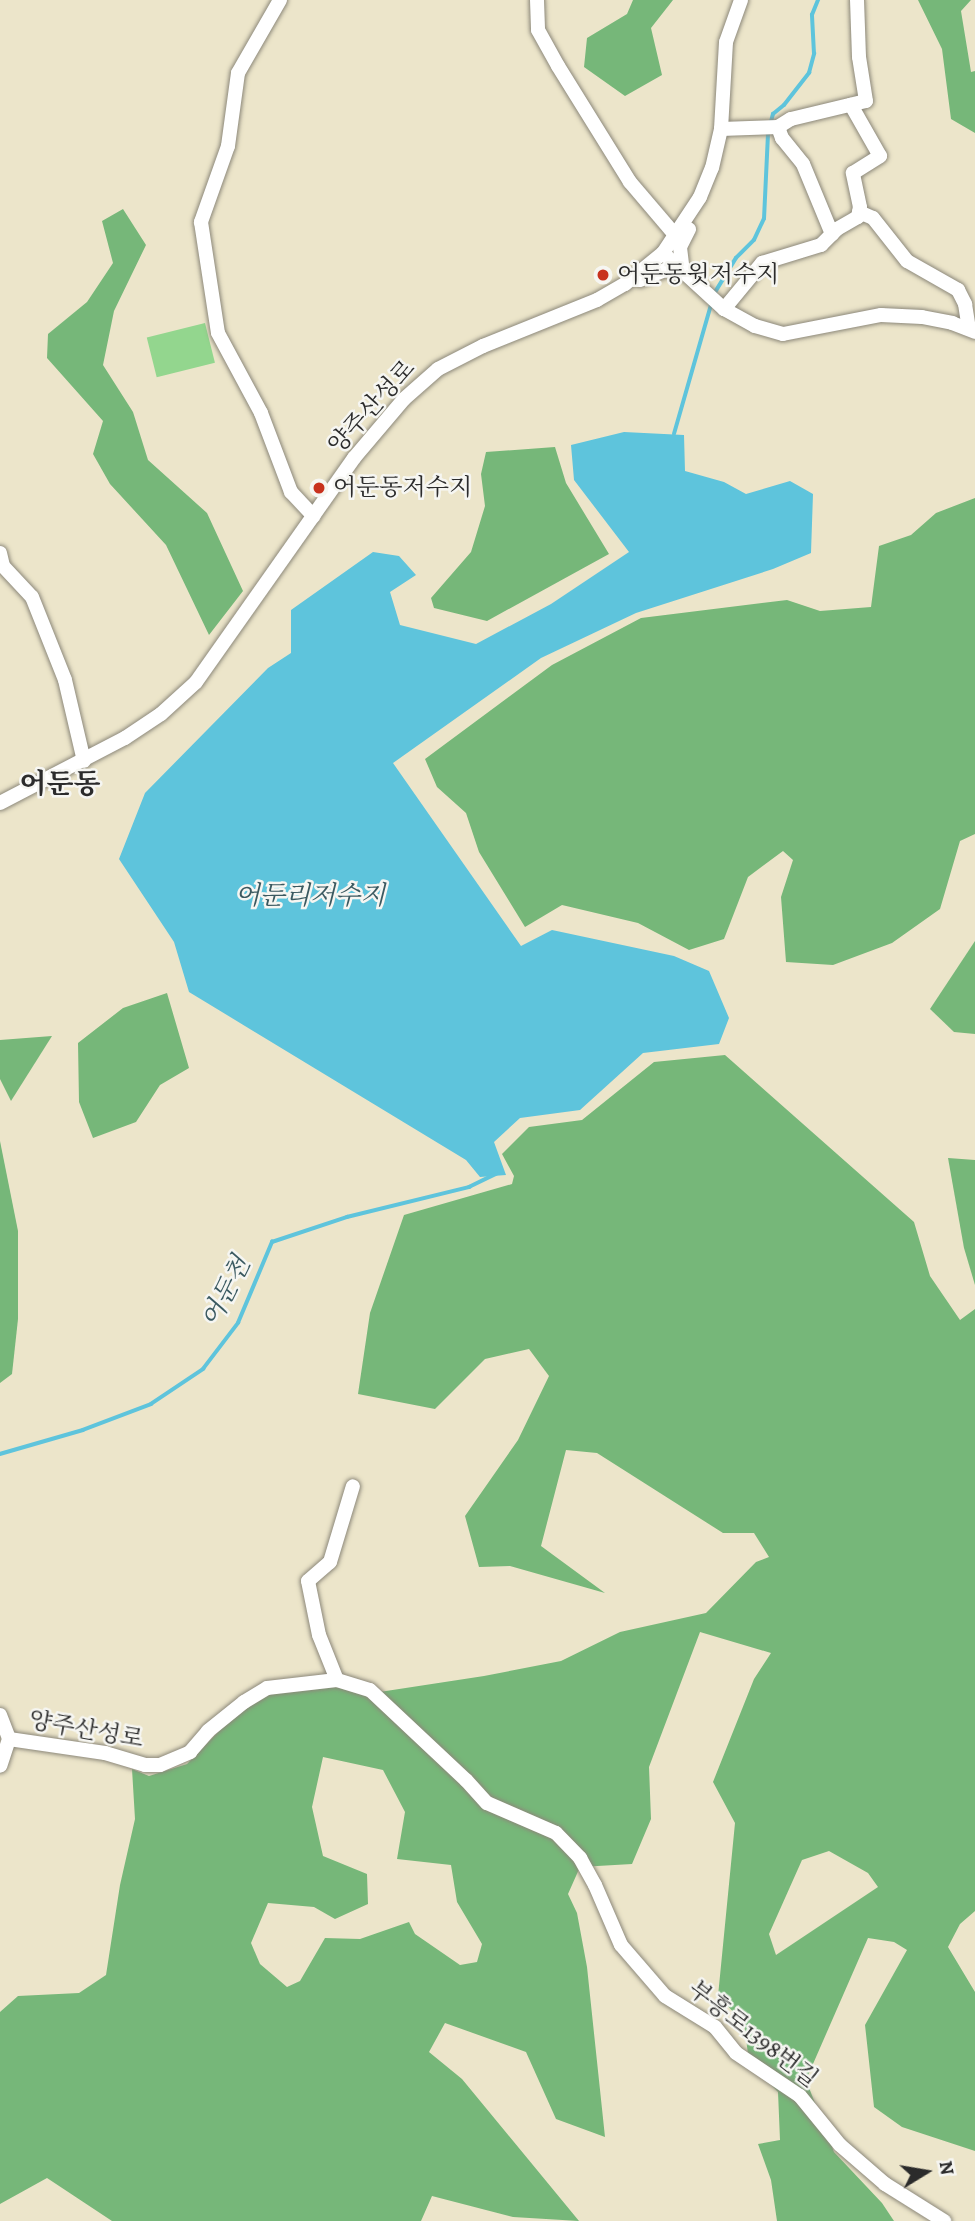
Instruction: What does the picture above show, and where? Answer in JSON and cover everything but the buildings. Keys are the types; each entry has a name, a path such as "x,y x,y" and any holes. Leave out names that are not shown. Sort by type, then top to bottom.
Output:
{"street":[{"path":"280,0 238,73 228,146 201,222 218,332 261,413 291,492 313,516"},
{"path":"537,0 538,30 558,66 630,182 676,236"},
{"name":"양주산성로","path":"0,803 84,761 152,720 196,682 354,458 404,399 438,369 483,345 608,293 663,253 699,197 712,168 721,129 726,42 741,0"},
{"path":"721,129 772,127 791,119 866,101 859,57 857,0"},
{"path":"722,307 762,263 772,257 821,245 832,234 858,217 853,173 880,156 851,105"},
{"path":"772,127 803,164 832,234"},
{"path":"683,272 680,247 699,207 699,197"},
{"path":"663,253 722,307 755,326 783,334 881,316 922,317 972,330 958,290 907,261 879,224 859,212"},
{"path":"608,293 618,295 647,274 658,271 683,272"},
{"path":"0,554 2,566 32,597 65,680 84,761"},
{"path":"337,1680 317,1625 308,1581 330,1562 353,1486"},
{"name":"양주산성로","path":"9,1739 105,1753 145,1765 160,1765 185,1756 208,1731 243,1702 267,1688 337,1680 370,1690 487,1803 556,1833 580,1858 595,1885"},
{"name":"양주산성로","path":"0,1715 9,1739 0,1766"},
{"name":"부흥로1398번길","path":"595,1885 621,1945 665,1996 715,2027 736,2053 800,2096 840,2145 885,2184 944,2221"}],"green space":[{"path":"633,0 673,0 651,28 662,75 625,96 584,67 587,38 627,14"},
{"path":"918,0 971,0 961,11 971,72 975,71 975,133 951,119 942,49"},
{"path":"123,209 146,245 114,311 103,365 133,412 148,460 207,513 243,591 209,635 166,545 110,484 93,454 103,421 47,358 48,334 87,302 113,263 102,221"},
{"path":"205,323 215,363 157,377 147,338"},
{"path":"555,447 566,483 609,554 487,621 434,608 431,598 471,552 485,506 481,474 486,452"},
{"path":"975,498 975,834 960,841 940,909 892,943 833,965 786,962 781,897 793,860 783,851 748,877 724,939 689,950 638,923 562,905 525,927 479,852 466,813 437,787 425,759 552,665 641,618 787,600 820,611 871,607 879,546 911,535 936,513"},
{"path":"975,941 975,1034 954,1032 930,1009"},
{"path":"167,993 189,1068 160,1085 136,1122 93,1138 79,1102 78,1043 123,1008"},
{"path":"52,1036 11,1101 0,1079 0,1040"},
{"path":"725,1055 914,1222 930,1276 960,1320 975,1309 975,1911 960,1924 948,1947 975,1992 975,2151 902,2127 874,2107 865,2025 907,1950 894,1942 868,1938 806,2080 834,2152 882,2203 894,2221 777,2221 771,2180 758,2144 780,2140 778,2092 749,2062 744,2023 718,1996 735,1823 713,1782 754,1679 771,1653 700,1632 649,1767 651,1819 632,1864 580,1867 568,1894 577,1913 587,1967 605,2137 556,2119 526,2052 445,2023 429,2052 462,2079 579,2221 513,2217 432,2196 421,2221 112,2221 47,2178 0,2204 0,2012 18,1996 79,1993 106,1975 120,1885 135,1819 132,1769 149,1776 187,1764 225,1725 264,1695 335,1684 373,1693 484,1676 561,1661 620,1632 706,1613 756,1562 769,1557 754,1533 723,1533 597,1453 566,1450 541,1546 605,1593 510,1566 479,1567 465,1516 518,1440 549,1376 529,1349 485,1359 435,1409 358,1394 370,1313 404,1215 512,1184 514,1176 502,1154 529,1127 582,1120 654,1062","holes":["323,1757 383,1770 405,1812 397,1859 451,1865 457,1902 482,1944 477,1962 460,1965 415,1934 409,1922 360,1939 325,1938 300,1981 287,1987 260,1964 251,1943 268,1903 314,1907 335,1919 368,1904 367,1874 323,1856 312,1807","829,1851 868,1873 878,1887 776,1955 769,1934 802,1860"]},
{"path":"0,1141 18,1231 18,1319 12,1374 0,1383"},
{"path":"948,1158 975,1160 975,1285 964,1248"}],"water":[{"name":"어둔리저수지","path":"624,432 684,435 685,471 724,482 746,494 790,481 813,494 811,553 773,569 636,613 541,658 393,763 521,946 552,930 674,956 709,971 729,1018 719,1044 643,1053 580,1110 520,1118 494,1142 506,1175 480,1177 466,1160 189,992 174,942 119,859 145,793 268,668 291,653 291,610 373,552 399,556 416,575 390,592 400,625 476,644 551,604 629,552 574,480 571,445"}],"waterway":[{"path":"771,122 773,114 784,105 809,73 814,54 812,15 818,0"},
{"path":"714,294 736,258 754,240 764,219 768,133"},
{"path":"674,434 711,305"},
{"name":"어둔천","path":"0,1454 83,1430 151,1404 203,1369 238,1323 272,1242 347,1217 469,1187 496,1174"}],"place":[{"name":"어둔동윗저수지","path":"603,275"},
{"name":"어둔동저수지","path":"319,488"}],"district":[{"name":"어둔동","path":"60,784"}]}
